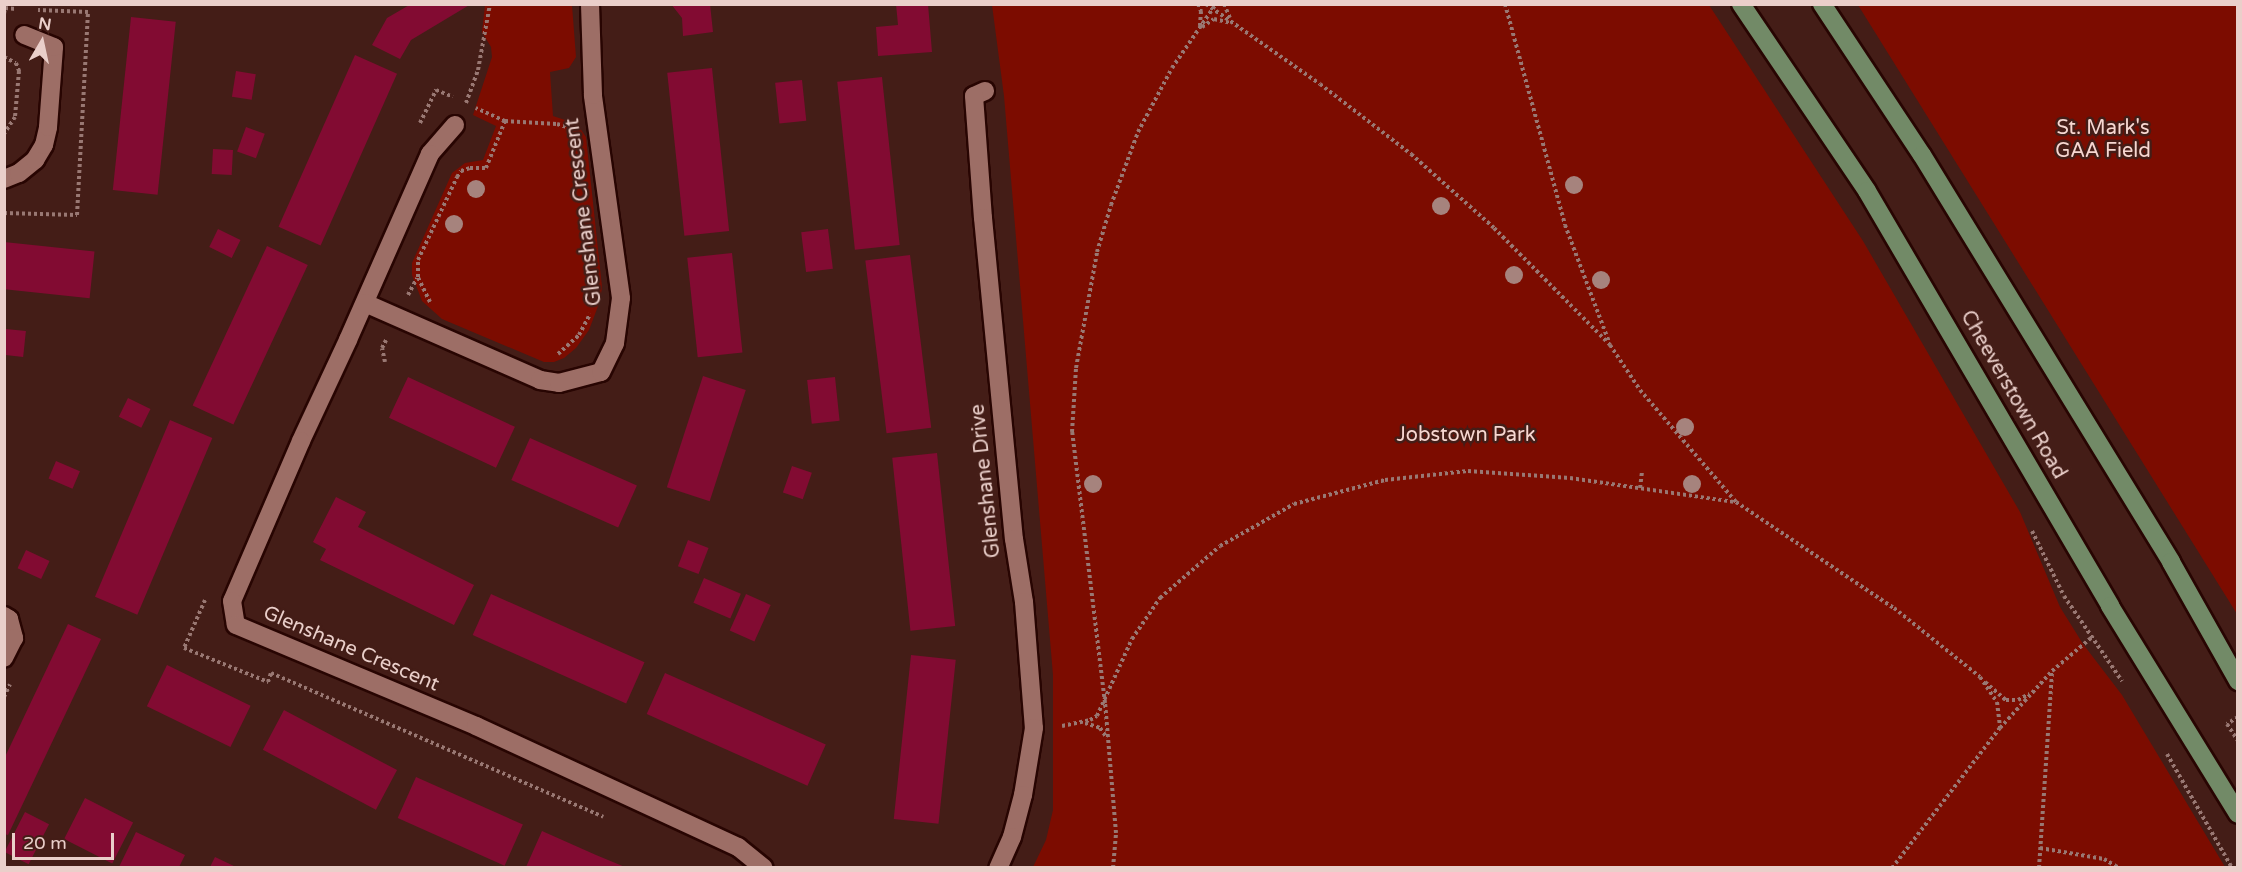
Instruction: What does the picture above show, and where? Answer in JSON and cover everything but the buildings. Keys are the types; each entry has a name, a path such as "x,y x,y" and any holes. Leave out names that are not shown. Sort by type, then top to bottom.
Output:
{"main road":[{"name":"Cheeverstown Road","path":"1741,4 1867,191 2110,606 2238,814"},
{"path":"1822,4 1947,196 2171,562 2238,681"}],"street":[{"name":"Glenshane Crescent","path":"365,303 540,380 559,383 601,372 615,343 621,298 593,95 590,4"},
{"path":"4,179 19,173 35,159 44,145 48,127 54,47 24,35"},
{"name":"Glenshane Drive","path":"985,90 974,96 983,218 1014,539 1024,602 1034,728 1023,795 1012,837 999,867"},
{"name":"Glenshane Crescent","path":"455,125 430,154 301,441 232,601 237,626 476,726 738,847 764,867"},
{"path":"4,616 9,619 14,638 4,658"}],"path":[{"path":"466,103 478,70 490,4"},
{"path":"1198,4 1202,18 1199,29"},
{"path":"1206,4 1215,6 1237,25 1320,84 1411,154 1494,228 1610,345 1640,390 1736,502 1894,608 2006,700 2018,700 2033,692"},
{"path":"1224,4 1227,14 1237,25"},
{"path":"1505,4 1565,225 1610,345"},
{"path":"1113,867 1116,833 1105,703 1072,432 1076,368 1089,293 1111,205 1138,132 1172,68 1215,6"},
{"path":"1199,29 1214,20 1237,25"},
{"path":"4,57 16,63 19,71 15,117 4,134"},
{"path":"418,125 436,90 505,121 557,124 577,134"},
{"path":"432,306 420,286 416,268 418,260 457,177 461,171 470,168 486,168 505,121"},
{"path":"552,357 565,350 579,335 593,304"},
{"path":"1062,726 1097,716 1105,703 1132,639 1160,598 1220,546 1294,504 1385,480 1468,471 1570,478 1736,502"},
{"path":"1641,488 1642,471"},
{"path":"207,596 184,648 268,682 271,673 610,820"},
{"path":"1894,867 2000,728 2052,671 2091,638 2124,684"},
{"path":"2039,867 2052,671"},
{"path":"1980,677 1997,702 2000,728"},
{"path":"2238,717 2227,723 2238,741"},
{"path":"1081,722 1100,728 1108,742"},
{"path":"2166,754 2232,867"},
{"path":"2040,848 2104,858 2120,867"}],"green space":[{"path":"485,5 572,5 576,57 569,68 550,72 553,116 577,124 586,137 602,287 600,301 589,330 576,348 564,358 554,362 544,362 442,319 422,301 412,275 412,263 452,173 465,163 483,160 496,126 473,115 492,57 491,47 482,32"},
{"name":"Jobstown Park","path":"992,5 1709,5 1863,241 2020,512 2060,607 2083,644 2122,695 2225,867 1033,867 1046,840 1053,810 1053,675 1004,96"},
{"name":"St. Mark's GAA Field","path":"1858,5 2237,5 2237,614"}]}
